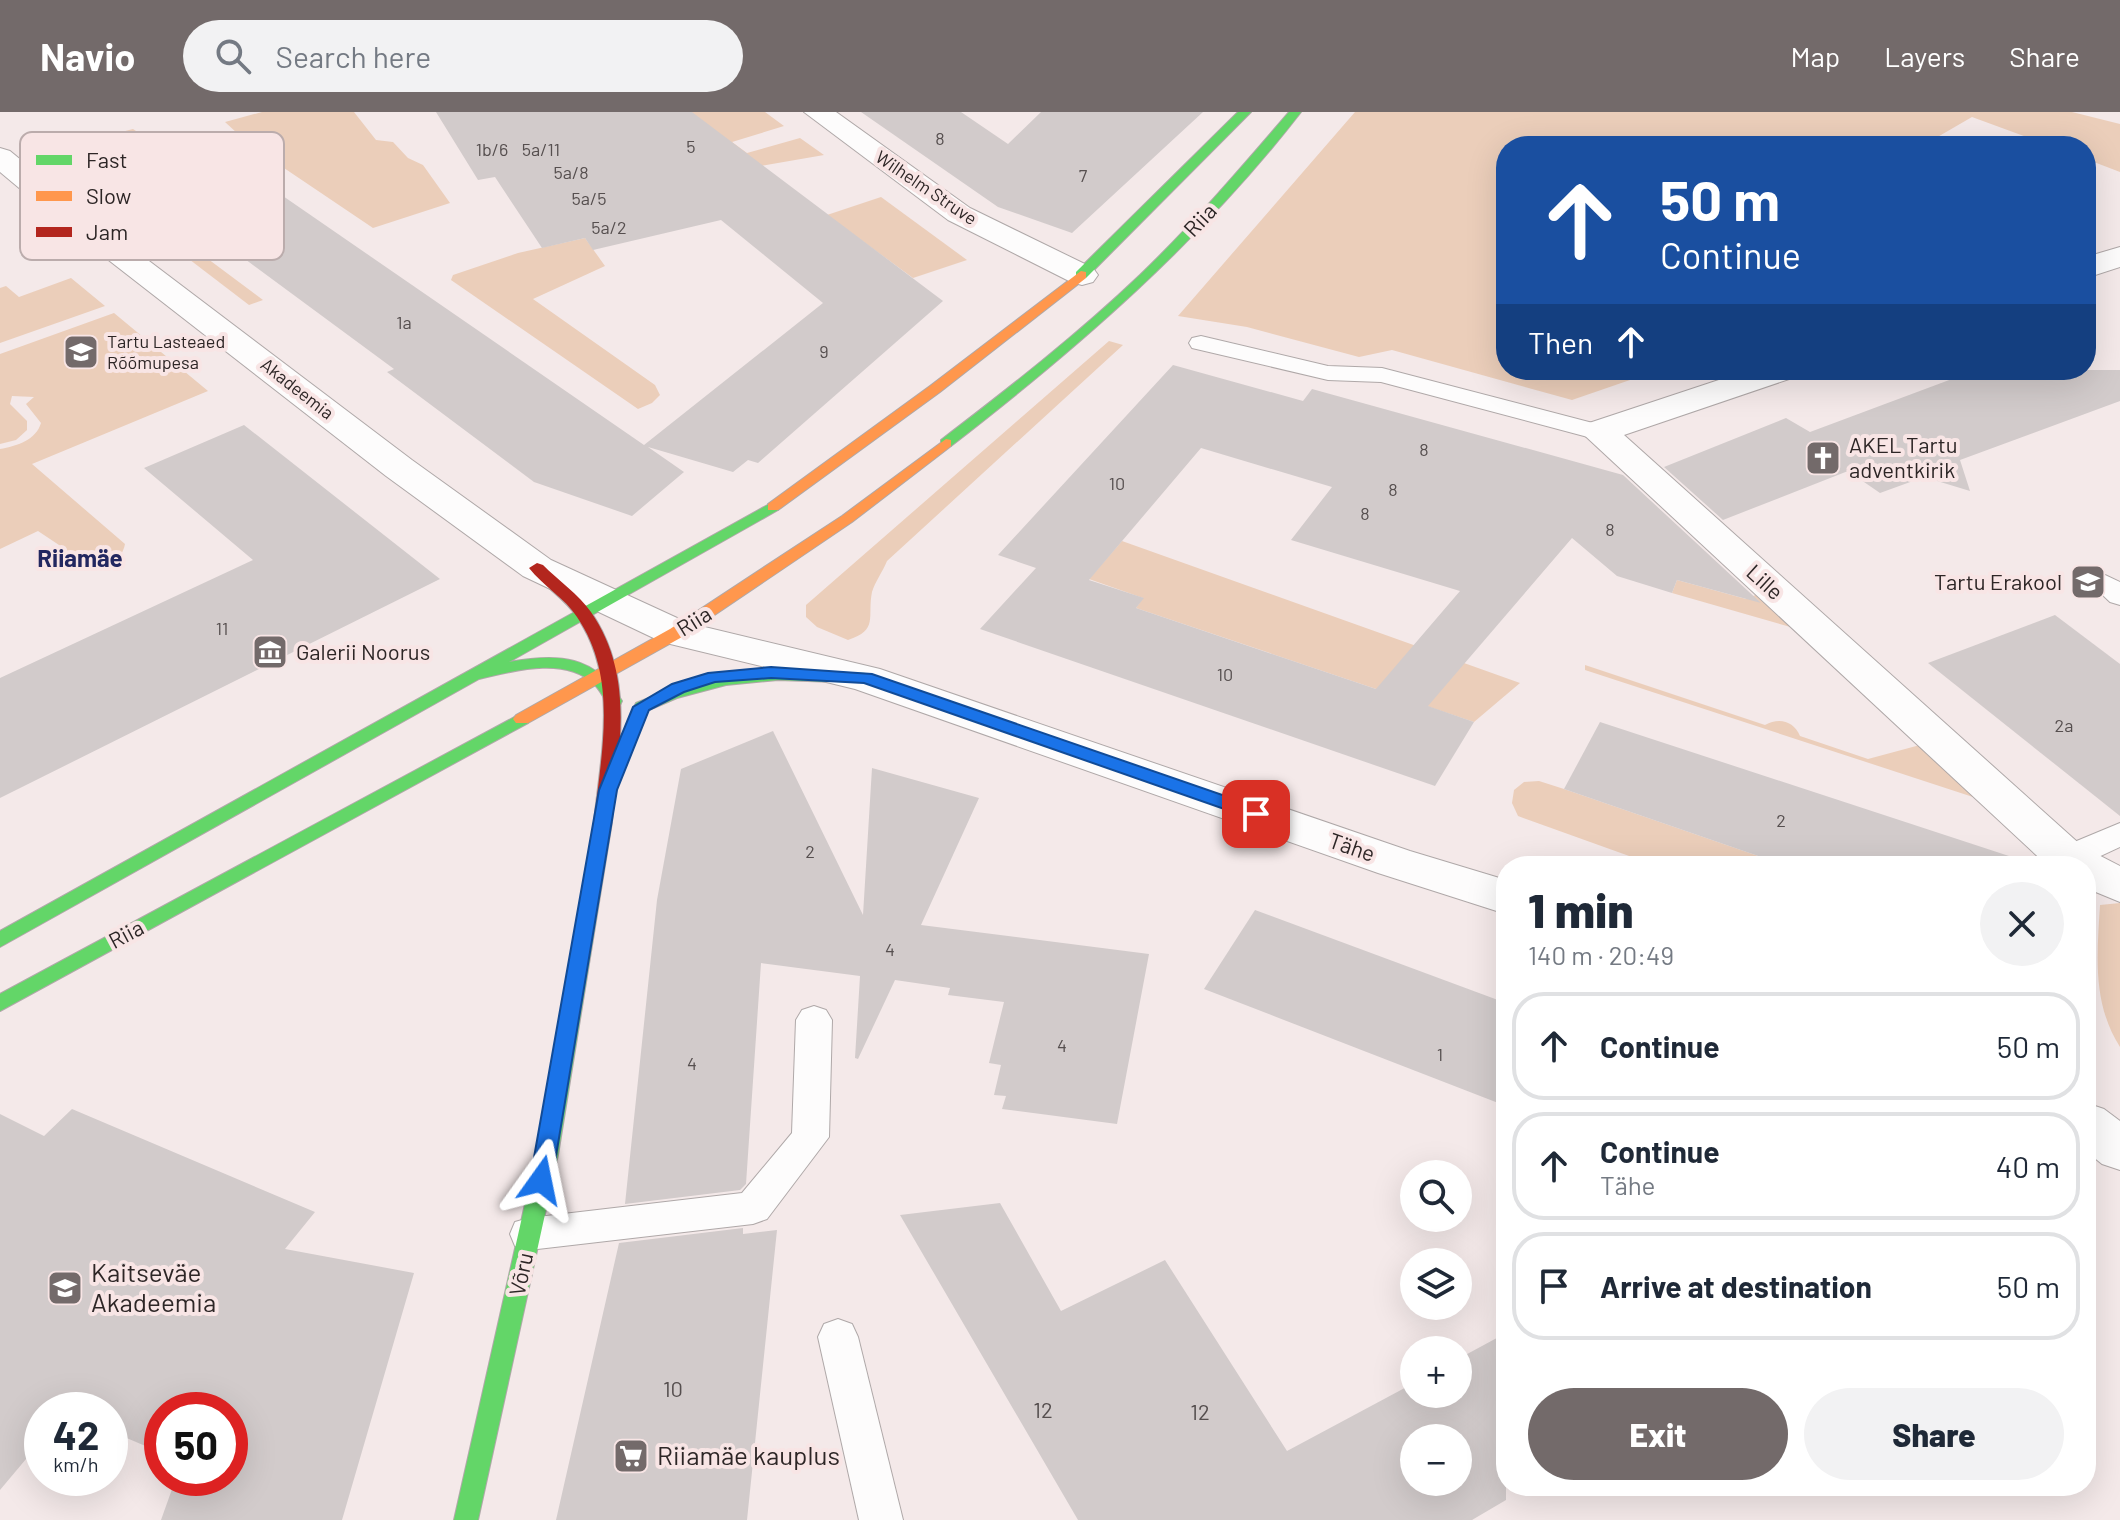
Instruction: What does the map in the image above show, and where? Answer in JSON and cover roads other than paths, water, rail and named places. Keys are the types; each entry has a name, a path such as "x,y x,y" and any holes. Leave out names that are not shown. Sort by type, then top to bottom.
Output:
{"main road":[{"name":"Riia","path":"0,940 760,516 935,389 1082,275 1245,112"},
{"name":"Riia","path":"0,1003 635,656 671,645 847,519 1023,384 1153,269 1202,220 1295,112"},
{"path":"596,607 603,674 614,701"},
{"path":"608,790 614,701 623,676 635,656"},
{"path":"472,675 530,663 567,666 603,674"},
{"path":"636,721 678,688 714,677 771,672 866,678"},
{"path":"608,790 653,682"},
{"name":"Võru","path":"466,1520 547,1155 608,790"}],"street":[{"name":"Wilhelm Struve","path":"818,112 959,214 1082,275"},
{"name":"Akadeemia","path":"0,157 20,174"},
{"path":"2096,264 2120,256"},
{"name":"Akadeemia","path":"128,260 399,468 596,607"},
{"path":"1599,432 1753,380"},
{"name":"Lille","path":"1599,432 2066,856"},
{"name":"Tähe","path":"596,607 671,645 866,678 1379,857 1496,894"},
{"name":"Lille","path":"2096,874 2120,886"},
{"path":"2096,1131 2120,1149"}],"lane":[{"path":"1201,343 1328,373 1382,375 1599,432"},
{"path":"2087,856 2120,834"},
{"path":"529,1234 753,1208 810,1137 814,1020"},
{"path":"838,1337 881,1520"}],"place":[{"name":"Tartu Lasteaed Rõõmupesa","path":"81,352"},
{"name":"AKEL Tartu adventkirik","path":"1823,458"},
{"name":"Tartu Erakool","path":"2088,582"},
{"name":"Galerii Noorus","path":"270,652"},
{"name":"Kaitseväe Akadeemia","path":"65,1288"},
{"name":"Riiamäe kauplus","path":"631,1456"}],"district":[{"name":"Riiamäe","path":"80,559"}]}
